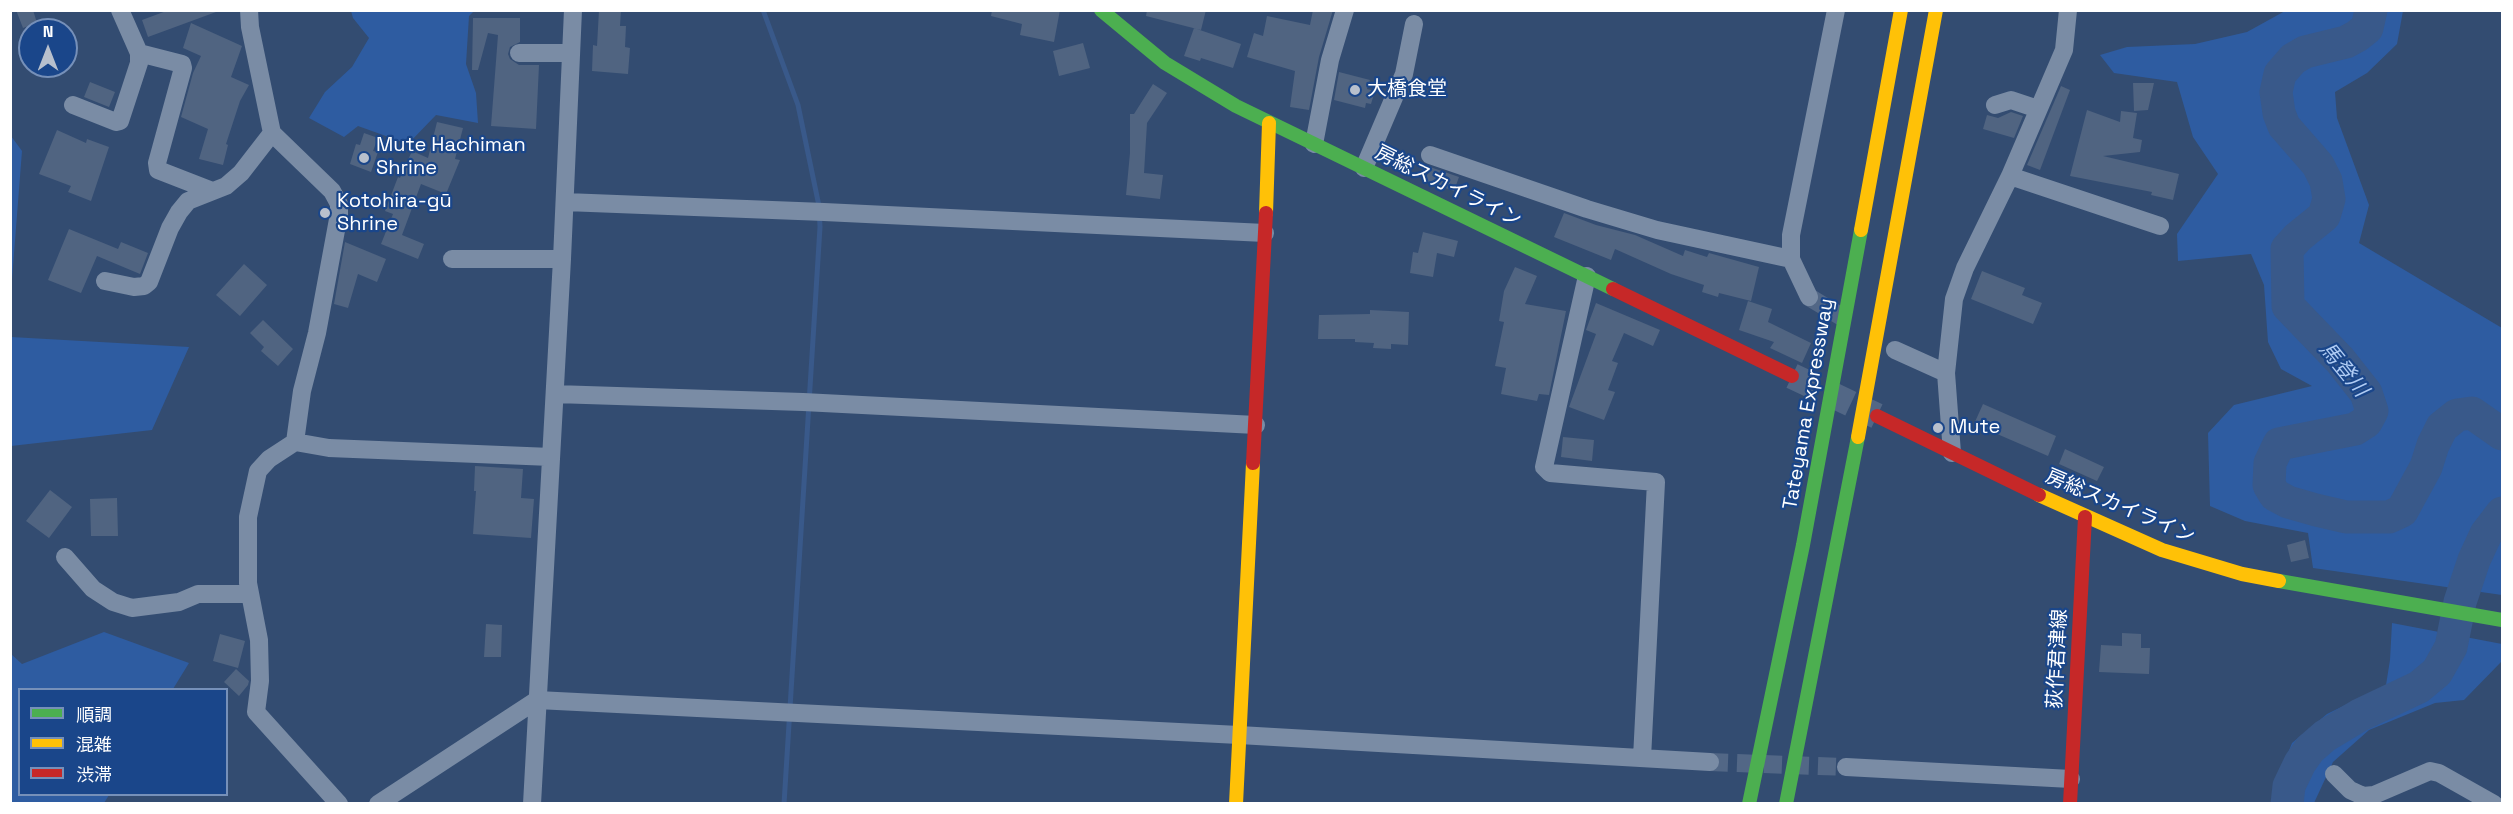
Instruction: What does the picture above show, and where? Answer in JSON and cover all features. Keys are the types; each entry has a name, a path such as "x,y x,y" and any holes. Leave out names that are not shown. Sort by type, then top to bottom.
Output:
{"main road":[{"name":"房総スカイライン","path":"1101,10 1165,63 1236,106 1792,376"},
{"name":"Tateyama Expressway","path":"1749,804 1803,545 1901,10"},
{"path":"1785,804 1846,501 1936,10"},
{"path":"1236,804 1269,123"},
{"name":"房総スカイライン","path":"1877,416 2085,517 2162,550 2242,574 2502,620"},
{"name":"荻作君津線","path":"2070,804 2085,517"}],"street":[{"path":"73,105 116,122 120,121 139,63 139,53 120,10"},
{"path":"249,10 250,27 272,133 332,191 339,204 317,333 302,391 295,442"},
{"path":"532,804 565,202 573,10"},
{"path":"1314,144 1330,60 1345,10"},
{"path":"1809,297 1791,259 1791,235 1836,10"},
{"path":"1952,453 1946,373 1954,299 1965,268 2010,176 2064,50 2068,10"},
{"path":"1364,168 1404,74 1414,24"},
{"path":"519,53 570,52"},
{"path":"139,53 182,64 183,68 157,163 158,170 212,191"},
{"path":"1995,105 2011,100 2038,110"},
{"path":"105,281 134,287 144,286 154,274 170,228 188,201 226,186 241,172 272,133"},
{"path":"1430,155 1587,209 1658,230 1791,259"},
{"path":"2010,176 2160,226"},
{"path":"565,202 818,211 1265,233"},
{"path":"452,259 562,259"},
{"path":"1587,276 1544,467 1550,473 1656,482 1642,758"},
{"path":"1895,350 1946,373"},
{"path":"555,394 809,403 1256,425"},
{"path":"339,804 256,712 260,681 259,640 250,594 248,517 258,471 269,459 295,442 329,448 551,457"},
{"path":"64,557 93,589 113,602 132,608 179,602 198,594 250,594"},
{"path":"378,804 537,700 1239,735 1710,762"},
{"path":"1846,767 2071,779"},
{"path":"2334,774 2350,790 2363,796 2374,795 2430,771 2439,773 2494,804"}],"shaded area":[{"path":"351,11 474,11 469,16 466,64 476,93 478,123 436,115 408,144 358,126 344,137 309,118 325,92 352,67 369,38 353,18"},
{"path":"2285,11 2403,11 2397,44 2367,73 2335,92 2337,118 2369,205 2359,243 2502,328 2502,595 2313,568 2308,533 2245,521 2210,506 2208,433 2234,405 2312,386 2281,369 2268,342 2264,285 2251,254 2178,261 2177,234 2218,174 2193,137 2177,82 2114,73 2100,55 2127,47 2195,44 2247,32"},
{"path":"11,136 22,151 11,292"},
{"path":"11,337 189,347 152,430 11,446"},
{"path":"2392,623 2502,644 2502,661 2464,700 2435,703 2369,730 2333,762 2314,803 2275,803 2274,788 2292,743 2327,714 2386,685"},
{"path":"104,632 189,663 174,688 18,688 18,796 108,796 104,803 11,803 11,654 22,664"}],"building":[{"path":"16,10 33,10 35,18 19,18"},
{"path":"169,10 216,10 216,12 148,37 142,20"},
{"path":"599,10 621,10 620,26 626,26 625,47 630,48 628,74 592,71 593,45 597,46"},
{"path":"992,10 1060,10 1054,42 1020,35 1022,24 991,16"},
{"path":"1147,10 1206,10 1201,30 1146,16"},
{"path":"1313,10 1333,10 1319,57 1309,110 1290,107 1295,71 1247,57 1254,33 1263,36 1267,16 1310,25"},
{"path":"473,18 520,18 520,42 510,47 508,54 510,59 519,65 539,65 536,129 491,126 498,35 488,33 478,70 472,70"},
{"path":"191,23 242,46 231,77 249,85 240,101 226,144 228,145 223,165 199,159 208,129 181,117 193,73 201,56 183,48"},
{"path":"1194,28 1241,44 1233,68 1201,58 1200,61 1184,56"},
{"path":"1083,43 1090,68 1059,76 1053,51"},
{"name":"大橋食堂","path":"1339,72 1370,80 1367,89 1375,91 1371,104 1366,103 1365,108 1334,100"},
{"path":"90,82 115,92 109,107 84,97"},
{"path":"2133,83 2154,83 2148,110 2134,111"},
{"path":"1153,84 1167,93 1147,123 1144,173 1163,175 1160,199 1126,195 1130,153 1130,114 1134,114"},
{"path":"2061,86 2070,90 2040,170 2027,165"},
{"path":"2087,110 2120,122 2121,111 2137,113 2133,138 2142,140 2140,152 2103,156 2179,174 2173,200 2151,195 2152,192 2070,176"},
{"path":"2011,112 2023,116 2014,138 1983,129 1987,115 1998,118"},
{"path":"437,122 463,128 455,159 460,160 446,194 421,184 402,235 424,244 418,259 381,244 393,214 385,211 398,177 400,178 412,151 428,158"},
{"path":"57,130 86,143 87,139 109,147 91,201 68,192 71,186 39,174"},
{"name":"Mute Hachiman Shrine","path":"364,133 378,138 373,151 378,152 371,172 350,164 356,144 360,145"},
{"path":"1430,167 1459,177 1454,191 1425,181"},
{"path":"1564,213 1596,225 1635,235 1683,256 1685,250 1707,257 1709,253 1759,267 1751,301 1719,293 1718,297 1702,292 1704,285 1671,274 1615,249 1611,260 1554,237"},
{"path":"69,229 118,249 121,242 148,253 140,274 97,256 81,293 48,280"},
{"path":"1423,232 1458,241 1454,257 1437,253 1433,277 1410,273 1413,252 1418,253"},
{"path":"345,242 386,259 377,282 358,274 348,308 334,304"},
{"path":"244,264 267,285 240,316 216,295"},
{"path":"1515,267 1537,276 1525,304 1566,311 1549,395 1539,394 1537,401 1501,394 1506,368 1495,366 1504,322 1499,321 1504,291"},
{"path":"1982,271 2025,288 2022,295 2042,303 2033,324 1971,299"},
{"path":"1748,301 1772,309 1768,322 1811,343 1802,363 1770,348 1774,342 1739,330"},
{"path":"1596,303 1660,330 1653,346 1624,333 1612,361 1618,363 1608,390 1615,392 1604,420 1569,407 1596,334 1586,330"},
{"path":"1370,310 1409,312 1408,345 1391,344 1391,349 1373,348 1374,343 1355,342 1355,339 1318,339 1319,315 1370,314"},
{"path":"263,320 293,349 278,366 261,351 264,347 250,333"},
{"path":"1983,404 2056,436 2048,456 1974,424"},
{"path":"1563,437 1594,440 1592,461 1561,457"},
{"path":"2065,449 2104,467 2097,481 2059,464"},
{"path":"475,466 523,469 521,498 534,499 531,538 473,534"},
{"path":"50,490 72,507 49,538 26,521"},
{"path":"117,498 118,536 91,536 90,499"},
{"path":"2305,540 2309,558 2291,562 2287,545"},
{"path":"486,624 502,625 501,657 484,657"},
{"path":"2122,633 2141,634 2141,648 2150,648 2149,674 2099,672 2101,645 2122,646"},
{"path":"220,634 245,641 238,668 213,661"},
{"path":"236,669 249,681 239,696 224,682"}],"waterway":[{"path":"763,10 798,105 819,206 820,227 784,804"},
{"name":"馬登川","path":"2371,10 2367,28 2357,36 2346,42 2305,52 2293,59 2280,74 2276,92 2279,113 2284,126 2318,165 2326,181 2329,199 2324,216 2287,249 2288,306 2340,360 2366,393 2372,411 2366,422 2355,429 2279,444 2270,463 2269,485 2275,495 2288,502 2316,510 2346,517 2389,517 2402,511 2426,467 2442,427 2457,415 2472,413 2502,434"},
{"name":"馬登川","path":"2287,804 2289,786 2310,749 2325,736 2360,715 2419,687 2437,672 2451,647 2460,602 2474,560 2486,534 2502,513"}],"tunnel":[{"path":"1809,297 1850,322"},
{"path":"1792,376 1877,416"},
{"path":"1710,762 1846,767"}],"traffic: fast":[{"path":"1101,10 1165,63 1236,106 1613,289"},
{"path":"1749,804 1803,545 1861,230"},
{"path":"1786,804 1858,437"},
{"path":"2279,581 2502,620"}],"traffic: slow":[{"path":"1861,230 1901,10"},
{"path":"1858,437 1936,10"},
{"path":"1266,213 1269,123"},
{"path":"1236,804 1253,463"},
{"path":"2039,495 2162,550 2242,574 2279,581"}],"traffic: jam":[{"path":"1253,463 1266,213"},
{"path":"1613,289 1792,376"},
{"path":"1877,416 2039,495"},
{"path":"2070,804 2085,517"}],"place":[{"name":"大橋食堂","path":"1355,90"},
{"name":"Mute Hachiman Shrine","path":"364,158"},
{"name":"Kotohira-gū Shrine","path":"325,213"},
{"name":"Mute","path":"1938,428"}]}
